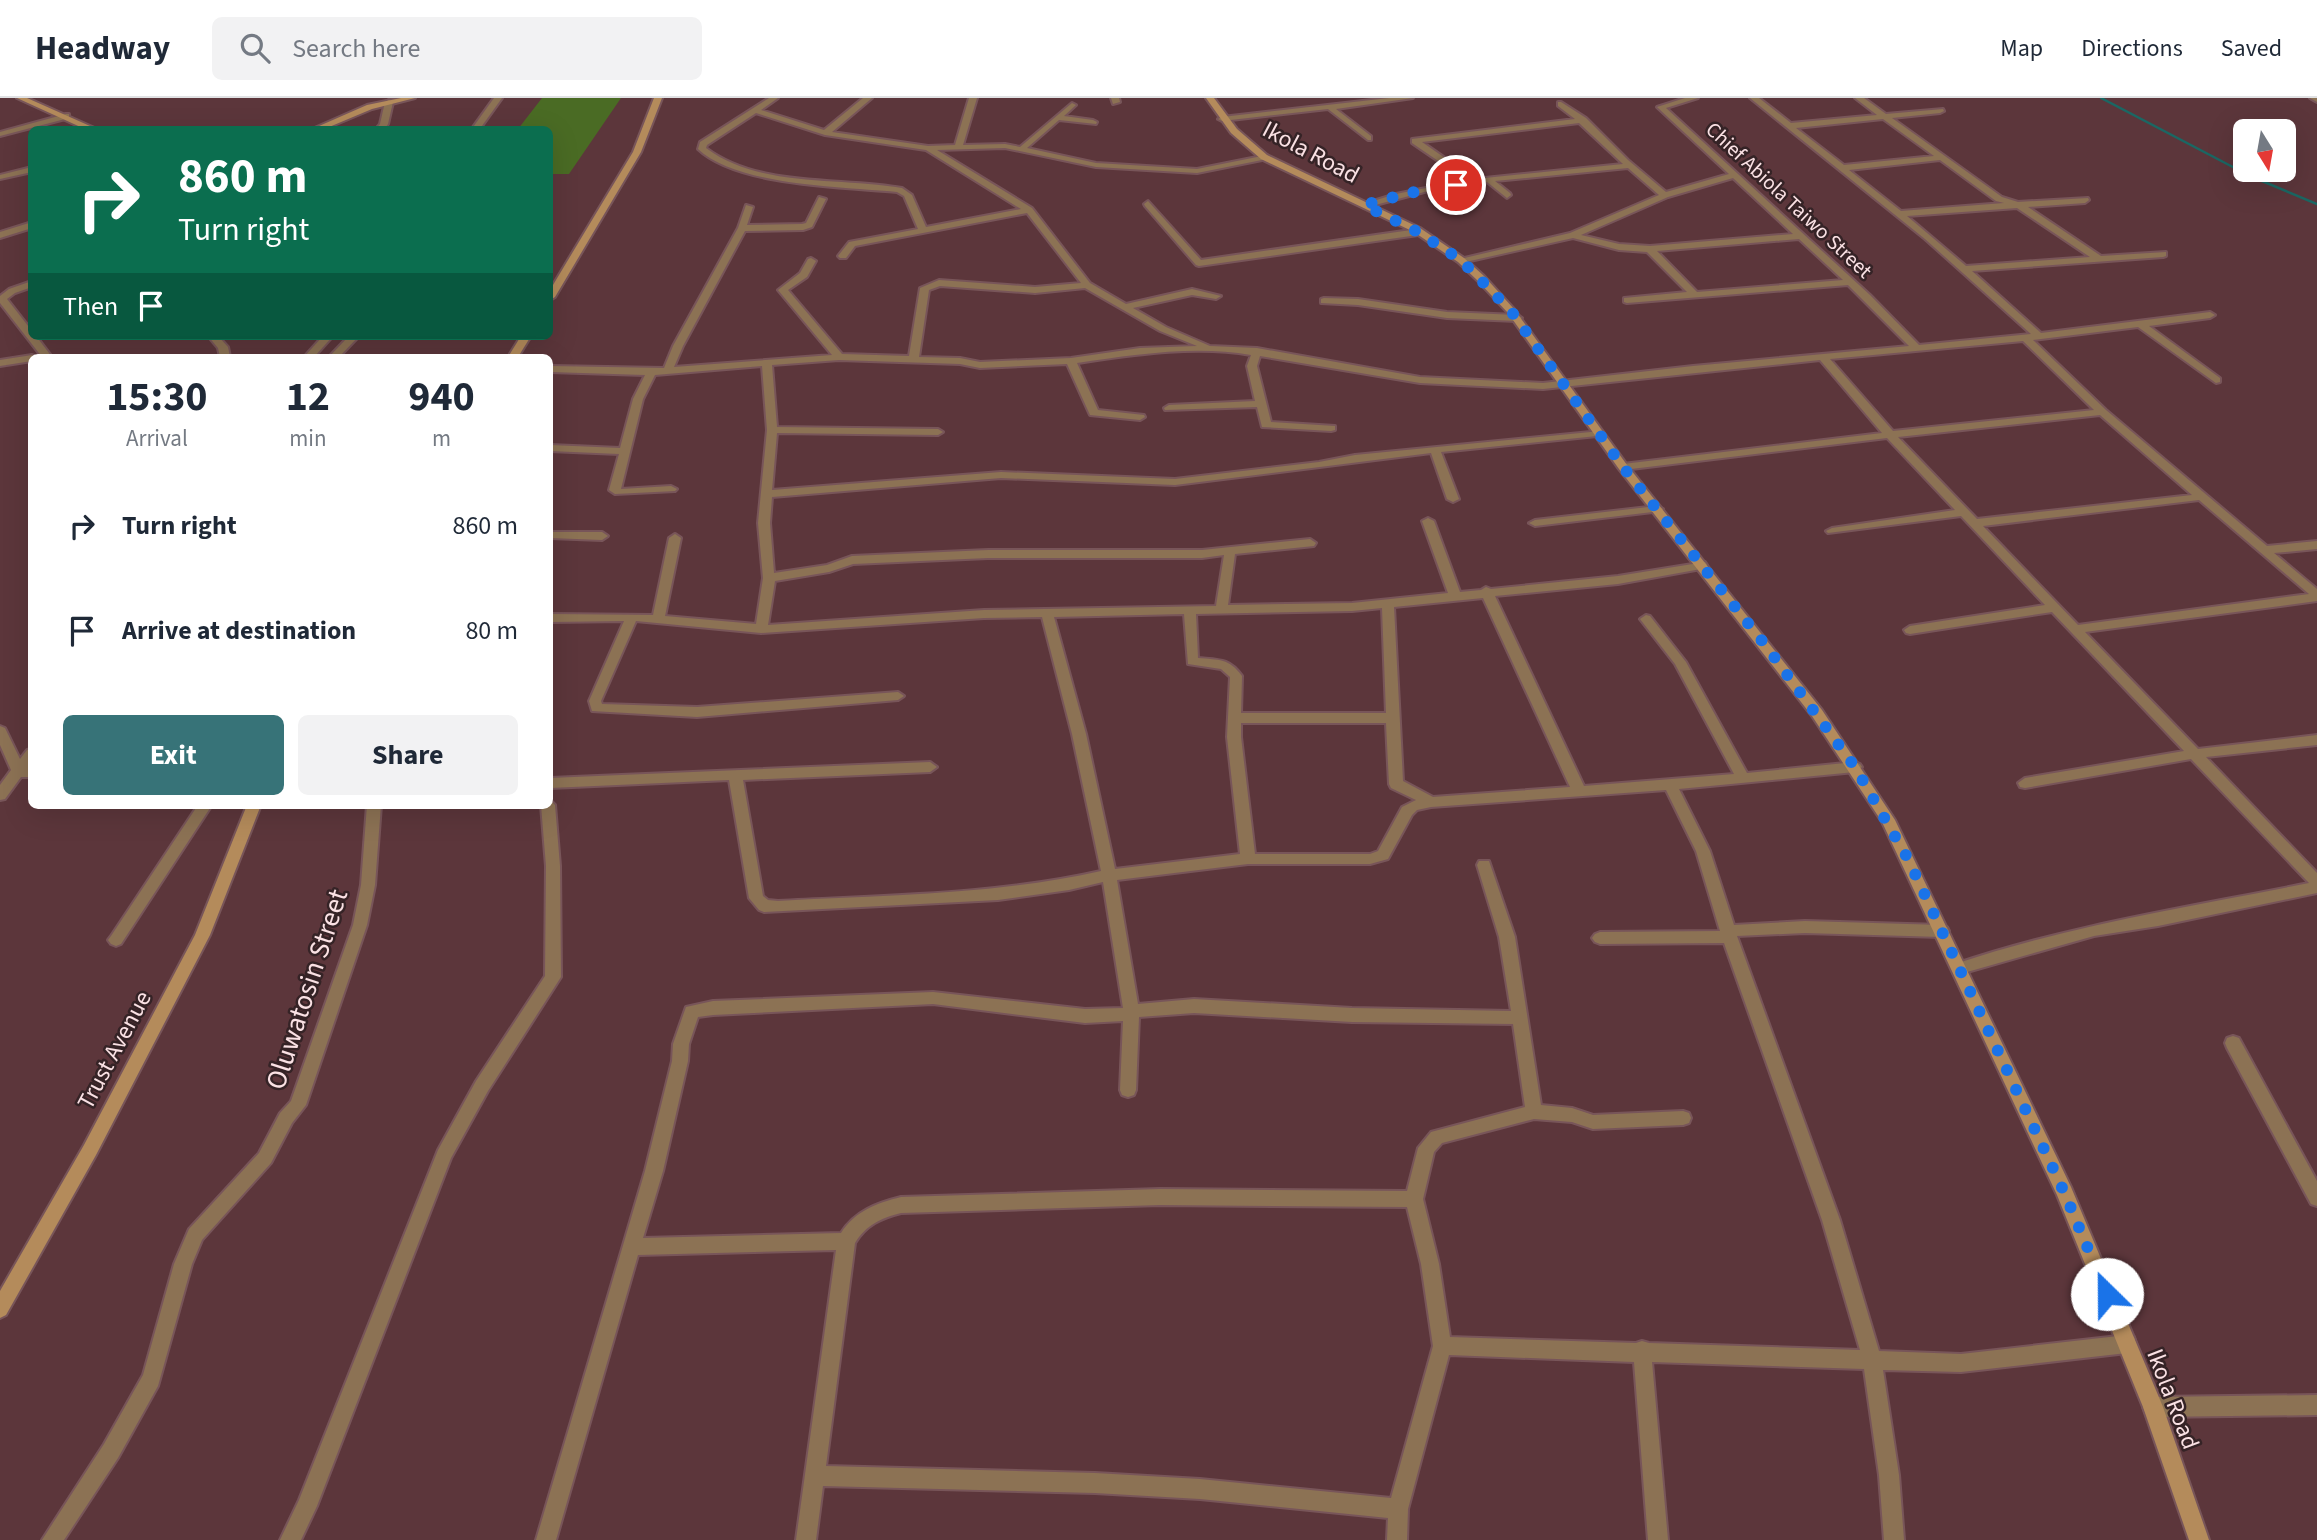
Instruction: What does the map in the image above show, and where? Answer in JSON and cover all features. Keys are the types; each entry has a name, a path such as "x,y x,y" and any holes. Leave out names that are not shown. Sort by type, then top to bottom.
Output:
{"street":[{"path":"20,98 87,126"},
{"path":"325,126 389,102 411,98"},
{"path":"478,126 498,98"},
{"path":"553,292 636,152 658,98"},
{"path":"774,98 703,144 702,149 724,166 796,180 906,192 923,231"},
{"path":"825,133 868,98"},
{"path":"960,146 973,98"},
{"name":"Ikola Road","path":"1210,98 1222,119 1243,142 1264,157 1418,232 1461,260 1517,318 1597,433 1763,642 1855,767 1908,859 2065,1194 2153,1407 2199,1540"},
{"path":"1222,119 1409,98"},
{"name":"Chief Abiola Taiwo Street","path":"1694,98 1667,100 1661,107 1850,282 1915,347"},
{"path":"1754,98 1966,269 2102,412 2317,596"},
{"path":"1859,98 1999,199 2021,206 2101,260"},
{"path":"382,126 389,102"},
{"path":"1561,104 1583,120 1627,166 1665,195"},
{"path":"1023,148 1037,133 1072,106"},
{"path":"1328,106 1368,138"},
{"path":"757,111 825,133 928,148 1023,148 1083,162 1139,169 1197,171 1264,157"},
{"path":"1789,126 1940,111"},
{"path":"29,126 66,116"},
{"path":"1058,118 1093,122"},
{"path":"1476,183 1415,141 1583,120"},
{"path":"0,134 28,126"},
{"path":"928,148 1029,209 1087,285 1124,307 1210,348"},
{"path":"1843,168 1939,158"},
{"path":"1364,205 1418,191 1627,166"},
{"path":"0,177 28,170"},
{"path":"1461,260 1573,235 1665,195 1736,175"},
{"path":"1490,181 1507,195"},
{"path":"742,228 809,225 822,199"},
{"path":"1898,214 2085,200"},
{"path":"1148,204 1199,263 1418,232"},
{"path":"668,370 678,345 742,228 749,207"},
{"path":"843,256 852,244 1029,209"},
{"path":"0,235 28,226"},
{"path":"1573,235 1619,247 1650,249 1800,236"},
{"path":"1650,249 1695,295"},
{"path":"1966,269 2163,254"},
{"path":"811,261 804,275 783,289 839,357"},
{"path":"1627,300 1850,282"},
{"path":"914,359 925,288 930,284 1035,290 1087,285"},
{"path":"28,285 12,291 2,299 28,333"},
{"path":"1124,307 1188,293 1216,296"},
{"path":"1324,301 1358,302 1447,315 1517,318"},
{"path":"553,369 651,372 839,357 914,359 980,365 1071,361 1140,351 1210,348 1257,351 1420,380 1507,385 1562,383 1824,358 2210,315"},
{"path":"2138,323 2216,380"},
{"path":"33,340 44,354"},
{"path":"312,354 324,340"},
{"path":"337,354 350,340"},
{"path":"1257,351 1252,366 1266,424 1269,427 1331,428"},
{"path":"1824,358 1891,436 1966,512 2008,561 2056,607 2317,884"},
{"path":"0,363 28,359"},
{"path":"1071,361 1094,413 1140,417"},
{"path":"761,629 769,578 764,523 772,430 767,363"},
{"path":"651,372 638,399 616,491 671,489"},
{"path":"1169,408 1261,404"},
{"path":"1623,467 1786,446 2102,412"},
{"path":"772,430 938,432"},
{"path":"766,494 1001,475 1175,482 1597,433"},
{"path":"553,448 625,452"},
{"path":"1435,450 1453,499"},
{"path":"1976,523 2200,497"},
{"path":"1535,523 1657,509"},
{"path":"1832,531 1966,512"},
{"path":"1429,521 1455,595"},
{"path":"553,535 602,536"},
{"path":"658,619 675,538"},
{"path":"769,578 852,560 988,554 1163,555 1230,552 1310,543"},
{"path":"2264,550 2317,545"},
{"path":"1221,611 1230,552"},
{"path":"553,618 632,617 761,629 1046,613 1191,612 1388,604 1486,591 1618,580 1701,565"},
{"path":"1486,591 1580,793"},
{"path":"2075,629 2317,596"},
{"path":"1388,604 1393,663 1390,718 1396,784 1431,802"},
{"path":"1910,630 2056,607"},
{"path":"1191,612 1192,661 1232,669 1236,676 1234,737 1248,859"},
{"path":"1046,613 1079,734 1109,875 1131,1011 1128,1090"},
{"path":"632,617 595,701 597,708 697,712 898,696"},
{"path":"1646,620 1680,662 1742,776"},
{"path":"1235,718 1390,718"},
{"path":"0,731 25,772 0,795"},
{"path":"2025,783 2193,754 2317,740"},
{"path":"553,783 930,767"},
{"path":"735,774 756,898 764,906 999,894 1109,875 1248,859 1377,857 1383,855 1407,811 1413,806 1431,802 1492,796 1580,793 1855,767"},
{"path":"1670,785 1703,851 1728,934 1831,1220 1872,1360 1889,1475 1894,1540"},
{"path":"116,940 202,809"},
{"name":"Trust Avenue","path":"0,1309 90,1150 202,935 252,809"},
{"name":"Oluwatosin Street","path":"52,1540 111,1451 150,1379 183,1264 195,1235 265,1158 286,1118 298,1105 359,925 368,885 374,809"},
{"path":"290,1540 317,1481 444,1155 482,1086 553,977 553,866 548,809"},
{"path":"1484,865 1507,937 1534,1112"},
{"path":"1960,968 2094,930 2158,920 2317,884"},
{"path":"1600,938 1728,934 1805,927 1942,931"},
{"path":"546,1540 654,1171 681,1044 692,1012 933,998 1085,1016 1121,1016 1131,1011 1194,1006 1352,1015 1519,1018"},
{"path":"2233,1043 2317,1198"},
{"path":"1397,1540 1398,1509 1441,1346 1430,1264 1414,1199 1426,1148 1437,1137 1534,1112 1572,1115 1593,1122 1683,1118"},
{"path":"806,1540 846,1241 856,1223 876,1211 901,1205 1160,1197 1414,1199"},
{"path":"631,1247 846,1241"},
{"path":"1441,1346 1642,1350 1961,1363 2127,1344"},
{"path":"1642,1350 1657,1540"},
{"path":"2153,1407 2317,1405"},
{"path":"816,1476 1108,1484 1398,1509"}],"green space":[{"path":"542,98 621,98 569,174 553,174 553,126 520,126"}],"waterway":[{"path":"2101,98 2250,176 2317,204"}],"route":[{"path":"1456,185 1418,191 1364,205 1418,232 1461,260 1511,311 1597,433 1763,642 1855,767 1888,820 1908,859 2065,1194 2107,1294"}]}
